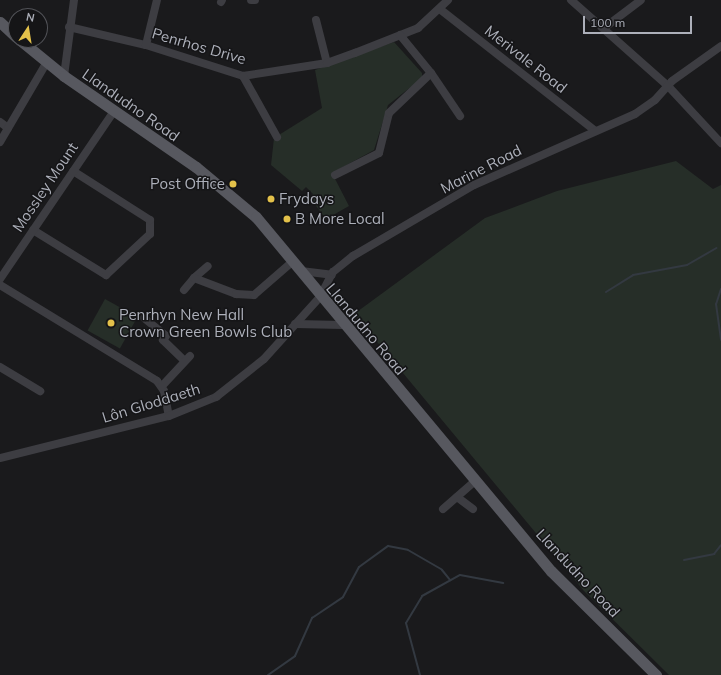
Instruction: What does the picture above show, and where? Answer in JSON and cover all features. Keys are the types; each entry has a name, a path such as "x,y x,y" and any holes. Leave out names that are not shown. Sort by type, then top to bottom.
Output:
{"main road":[{"path":"0,22 8,30"},
{"name":"Llandudno Road","path":"30,48 64,76 230,193 256,217 343,325 552,571 656,675"}],"street":[{"path":"64,76 69,27 74,0"},
{"path":"146,46 158,0"},
{"name":"Penrhos Drive","path":"69,27 146,46 243,76 327,63 418,28 441,10 448,0"},
{"path":"570,0 604,28 668,86 721,144"},
{"path":"604,28 641,0"},
{"name":"Merivale Road","path":"441,10 594,130"},
{"path":"316,20 327,63"},
{"path":"400,34 431,73 460,116"},
{"name":"Marine Road","path":"320,297 332,275 353,256 474,185 594,130 635,114 668,86 721,46"},
{"path":"0,142 47,62"},
{"path":"335,175 379,153 389,113 431,73"},
{"path":"243,76 277,137"},
{"name":"Mossley Mount","path":"0,279 114,111"},
{"path":"0,122 8,128"},
{"path":"33,230 106,275 150,234 150,220 72,171"},
{"path":"184,290 194,278 208,266"},
{"path":"194,278 246,296 261,291 295,266 317,276 332,275"},
{"path":"0,285 162,386 169,416"},
{"name":"Lôn Gloddaeth","path":"0,458 169,416 216,397 232,387 264,359 320,297"},
{"path":"144,318 166,336 163,340 188,359 162,386"},
{"path":"296,324 329,322 343,325"},
{"path":"0,367 40,391"},
{"path":"443,509 475,481"},
{"path":"457,497 473,509"}],"shaded area":[{"path":"394,42 422,73 422,78 388,105 374,150 332,173 349,206 326,219 310,198 313,194 306,187 302,191 271,165 274,138 322,108 315,70"},
{"path":"676,161 713,189 721,185 721,675 669,675 584,591 354,314 485,218 557,191"},
{"name":"Penrhyn New Hall Crown Green Bowls Club","path":"105,299 137,317 120,348 88,330"}],"waterway":[{"path":"606,292 633,275 687,265 716,248"},
{"path":"721,289 716,304 721,340"},
{"path":"684,560 714,554 721,545"},
{"path":"268,675 295,656 312,618 343,597 359,567 388,546 408,550 442,570 450,580"},
{"path":"420,675 406,623 422,596 460,575 503,583"}],"place":[{"name":"Post Office","path":"233,184"},
{"name":"Frydays","path":"271,199"},
{"name":"B More Local","path":"287,219"},
{"name":"Penrhyn New Hall Crown Green Bowls Club","path":"111,323"}]}
